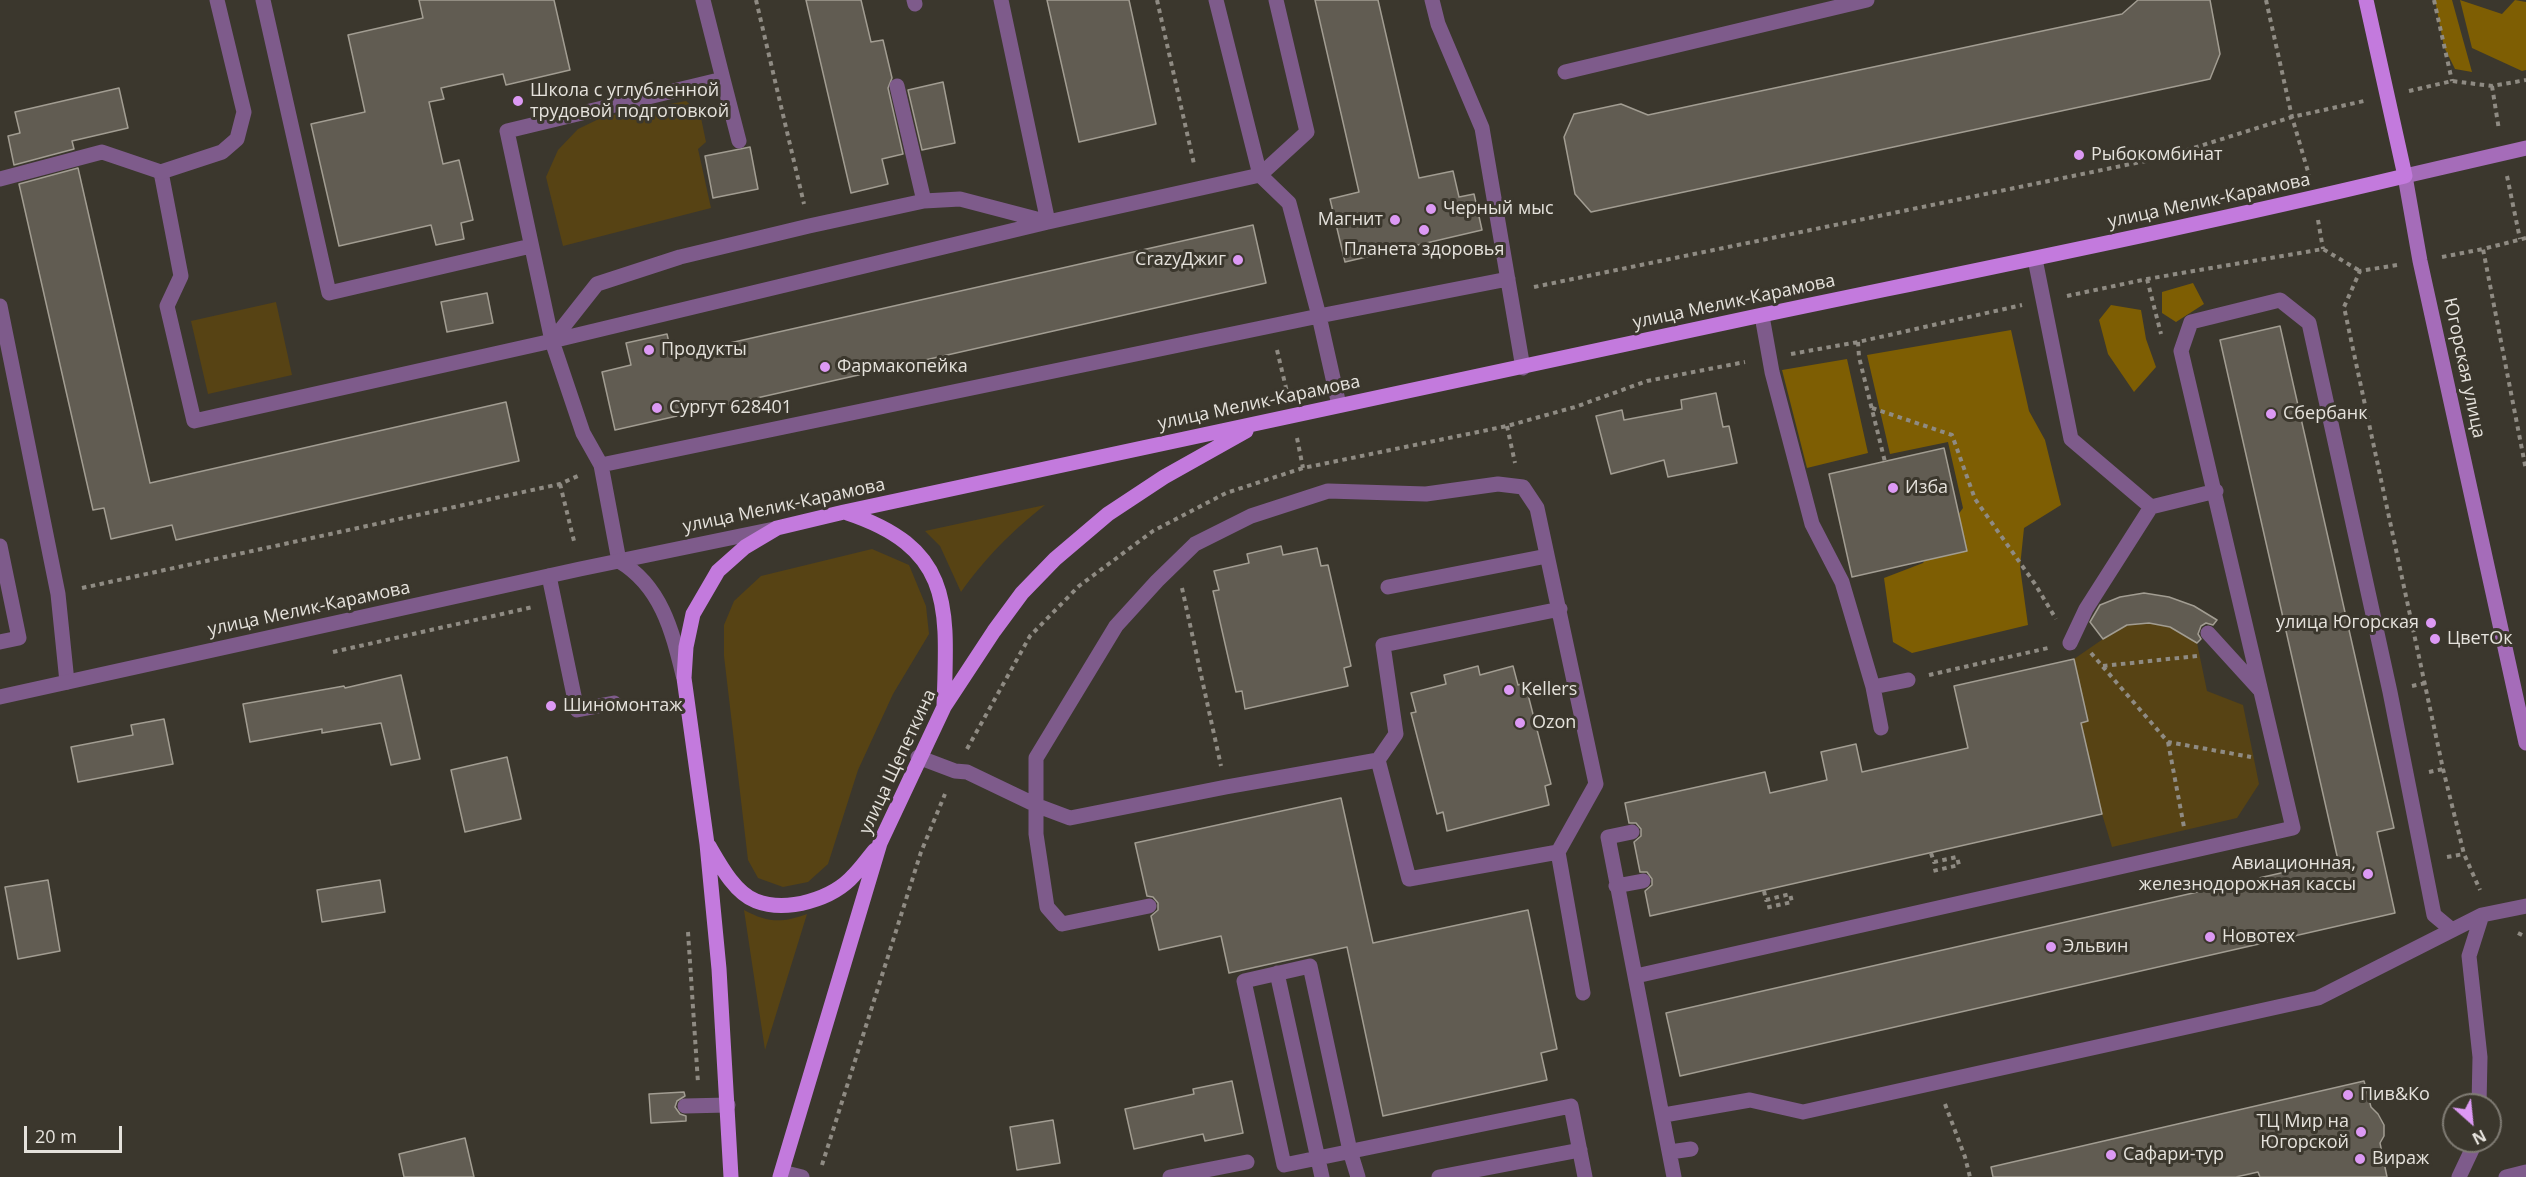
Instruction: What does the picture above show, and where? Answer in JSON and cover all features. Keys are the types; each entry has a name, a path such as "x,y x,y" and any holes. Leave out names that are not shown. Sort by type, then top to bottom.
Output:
{"main road":[{"name":"Югорская улица","path":"2366,0 2405,176 2420,261 2526,743"},
{"name":"улица Мелик-Карамова","path":"777,528 1339,405 2035,259 2315,198 2526,148"},
{"name":"улица Щепеткина","path":"781,1174 880,843 944,706 1022,593 1055,559 1118,508 1164,477 1259,423"},
{"path":"844,512 873,522 901,537 919,553 932,573 942,604 946,636 944,706"},
{"path":"731,1177 719,969 707,844 684,678 686,647 693,614 718,571 745,547 777,528"},
{"path":"707,844 730,880 755,901 784,906 823,897 843,884 853,877 880,843"}],"street":[{"path":"0,179 102,152 161,172 222,152 237,139 244,112 218,0"},
{"path":"262,0 329,293 531,246"},
{"path":"703,0 738,141"},
{"path":"1001,0 1048,222"},
{"path":"1216,0 1260,175 1289,203 1319,316 1339,405"},
{"path":"161,172 182,276 167,306 194,421 552,340 1048,222 1260,175 1307,132 1276,0"},
{"path":"1432,0 1438,24 1482,128 1523,368"},
{"path":"1565,72 1867,0"},
{"path":"684,678 675,642 662,608 648,584 636,571 619,561 601,465 583,433 552,340 507,131 723,79"},
{"path":"897,86 924,201"},
{"path":"552,340 597,284 680,257 809,226 924,201 960,200 1048,222"},
{"path":"2035,259 2071,439 2151,507"},
{"path":"601,465 1319,316 1509,286"},
{"path":"1636,976 2293,828 2216,491 2181,351 2191,322 2280,300 2308,323 2390,692 2434,915 2452,930"},
{"path":"0,306 6,369 58,594 68,682"},
{"path":"1762,315 1769,358 1812,524 1842,582 1873,687 1881,728"},
{"path":"1149,906 1062,924 1047,907 1036,834 1038,806 1036,758 1116,626 1195,544 1251,516 1328,491 1426,494 1498,484 1522,487 1537,508 1596,784 1558,852 1583,993"},
{"path":"2070,643 2086,609 2151,507 2216,491"},
{"name":"улица Мелик-Карамова","path":"0,697 580,569 777,528"},
{"path":"0,546 19,638 0,642"},
{"path":"1389,587 1548,556"},
{"path":"549,576 577,710 614,703"},
{"path":"918,758 955,771 967,772 1038,806 1070,818 1378,760 1396,734 1383,645 1560,609"},
{"path":"2208,633 2261,691"},
{"path":"1873,687 1908,680"},
{"path":"1378,760 1409,879 1558,852"},
{"path":"1632,832 1608,837 1616,886 1664,1115 1674,1177"},
{"path":"1616,886 1642,881"},
{"path":"1664,1115 1750,1100 1803,1112 2318,998 2482,915 2526,906"},
{"path":"2479,1093 2480,1057 2469,956 2482,915"},
{"path":"1358,1177 1350,1151 1310,966 1244,981 1284,1165 1350,1151 1571,1106 1585,1177"},
{"path":"1277,973 1322,1177"},
{"path":"692,1106 728,1105"},
{"path":"1670,1152 1691,1149"},
{"path":"1439,1177 1580,1150"},
{"path":"2458,1177 2470,1153"},
{"path":"1170,1177 1247,1162"},
{"path":"2506,1177 2526,1172"},
{"path":"781,1174 802,1177"}],"path":[{"path":"756,0 809,226"},
{"path":"1157,0 1200,189"},
{"path":"2266,0 2292,117 2315,198 2323,249"},
{"path":"2434,0 2452,81"},
{"path":"1509,286 2165,157 2292,117 2452,81 2492,86 2526,80"},
{"path":"822,1166 921,852 955,771 1030,636 1079,586 1153,531 1226,492 1303,468 1507,426 1575,408 1647,381 1858,342 2147,279 2323,249 2360,271 2483,249 2526,238"},
{"path":"2483,249 2526,470"},
{"path":"2360,271 2344,307 2443,769 2464,854 2479,885 2482,915 2526,937"},
{"path":"1858,342 1859,357 1885,462"},
{"path":"1872,408 1952,435 1975,499 2035,584 2070,643"},
{"path":"1507,426 1513,454"},
{"path":"58,594 560,484 601,465"},
{"path":"560,484 580,569"},
{"path":"1176,562 1226,787"},
{"path":"333,652 554,602"},
{"path":"1938,674 2070,643 2088,649 2168,742 2189,851"},
{"path":"2102,666 2227,654"},
{"path":"2168,742 2254,758 2275,752"},
{"path":"1931,853 1934,862 1957,857 1959,865 1933,871"},
{"path":"1764,891 1766,900 1790,894 1792,902 1765,908"},
{"path":"688,926 692,1106"},
{"path":"1937,1083 1965,1156 1970,1177"}],"shaded area":[{"path":"2435,0 2452,0 2472,72 2455,69 2444,47"},
{"path":"2460,0 2502,14 2515,0 2526,2 2526,70 2522,71 2472,48"},
{"path":"686,101 700,113 706,142 698,149 711,208 563,246 546,177 558,150 578,129 603,117"},
{"path":"2193,283 2204,304 2176,322 2162,313 2162,292"},
{"path":"276,302 292,375 208,394 191,321"},
{"path":"2111,305 2141,310 2146,339 2156,367 2134,392 2108,354 2099,320"},
{"path":"2011,330 2029,411 2045,440 2061,505 2024,528 2020,567 2028,625 1912,653 1893,642 1884,578 1923,563 1963,508 1948,442 1890,454 1867,355"},
{"path":"1847,359 1868,453 1807,468 1782,370"},
{"path":"1045,505 1000,546 961,592 940,546 925,531"},
{"path":"872,549 909,565 926,606 929,634 893,694 858,770 828,864 808,882 783,887 758,878 748,860 724,656 724,625 734,601 761,576"},
{"path":"2149,623 2170,627 2197,643 2207,691 2243,705 2259,784 2237,818 2112,847 2081,723 2088,720 2074,659 2127,625"},
{"path":"744,910 775,920 807,914 765,1050"}],"building":[{"path":"419,0 554,0 570,70 506,85 503,74 441,88 444,99 429,102 443,164 459,160 473,220 461,223 464,239 436,245 431,225 339,246 311,124 365,112 348,35 423,18"},
{"path":"806,0 861,0 871,42 883,40 892,78 888,88 903,154 882,159 888,184 851,193"},
{"path":"1047,0 1129,0 1156,124 1079,142"},
{"path":"1315,0 1378,0 1419,178 1453,171 1459,197 1474,194 1482,230 1345,262 1330,199 1359,192"},
{"path":"2138,0 2210,0 2220,54 2210,79 1591,212 1575,194 1564,137 1574,114 1621,104 1648,115 2122,14"},
{"path":"943,82 955,143 922,150 908,90"},
{"path":"119,88 128,128 72,141 74,149 14,165 8,136 20,133 15,112"},
{"path":"750,147 758,189 713,198 705,156"},
{"path":"78,168 150,483 506,402 519,461 176,540 172,525 111,539 104,508 93,510 19,184"},
{"path":"1253,225 1266,283 615,430 602,372 631,365 626,343 667,334 672,356"},
{"path":"487,293 493,323 447,332 441,302"},
{"path":"2280,326 2394,828 2377,832 2395,913 1680,1076 1666,1013 2338,860 2220,340"},
{"path":"1716,393 1723,427 1729,426 1737,463 1668,477 1664,460 1611,474 1596,416 1622,410 1624,420 1682,409 1681,400"},
{"path":"1944,448 1967,551 1852,577 1829,474"},
{"path":"1281,546 1283,555 1317,548 1321,566 1328,565 1351,666 1344,668 1348,686 1245,709 1242,691 1236,692 1213,591 1219,590 1214,571 1249,563 1247,554"},
{"path":"2144,593 2169,597 2194,606 2217,620 2213,625 2206,623 2201,626 2198,634 2201,639 2197,643 2170,627 2149,623 2127,625 2103,639 2090,622 2100,605 2120,597"},
{"path":"2074,659 2088,721 2081,723 2102,814 1650,916 1645,891 1652,885 1652,879 1647,872 1640,872 1634,842 1641,836 1641,829 1636,823 1629,823 1625,803 1765,772 1770,793 1827,780 1821,752 1856,744 1862,772 1968,748 1954,686"},
{"path":"1478,666 1480,675 1513,666 1518,685 1525,683 1551,784 1545,786 1549,805 1447,831 1443,812 1437,814 1411,713 1416,712 1411,693 1446,684 1444,675"},
{"path":"401,675 420,759 391,765 381,723 322,733 322,729 250,742 243,704 344,686 345,688"},
{"path":"164,719 173,764 78,782 71,747 133,735 131,725"},
{"path":"507,757 521,819 465,832 451,770"},
{"path":"1341,798 1373,943 1528,910 1557,1049 1541,1053 1547,1080 1383,1116 1347,947 1229,973 1221,936 1159,950 1151,916 1158,910 1158,903 1153,897 1147,896 1135,843"},
{"path":"48,880 60,951 18,959 5,887"},
{"path":"380,880 385,912 322,922 317,890"},
{"path":"1232,1081 1243,1133 1205,1141 1203,1134 1134,1149 1125,1109 1194,1094 1193,1089"},
{"path":"2364,1081 2371,1107 2384,1125 2384,1136 2380,1143 2387,1177 2260,1177 2258,1172 2236,1177 1993,1177 1991,1167"},
{"path":"684,1092 685,1096 677,1101 675,1107 680,1114 686,1116 686,1121 651,1123 649,1094"},
{"path":"1053,1120 1060,1163 1017,1170 1010,1127"},
{"path":"465,1138 474,1177 404,1177 399,1154"}],"place":[{"name":"Школа с углубленной трудовой подготовкой","path":"518,101"},
{"name":"Рыбокомбинат","path":"2079,155"},
{"name":"Черный мыс","path":"1431,209"},
{"name":"Магнит","path":"1395,220"},
{"name":"Планета здоровья","path":"1424,230"},
{"name":"CrazyДжиг","path":"1238,260"},
{"name":"Продукты","path":"649,350"},
{"name":"Фармакопейка","path":"825,367"},
{"name":"Сургут 628401","path":"657,408"},
{"name":"Сбербанк","path":"2271,414"},
{"name":"Изба","path":"1893,488"},
{"name":"улица Югорская","path":"2431,623"},
{"name":"ЦветОк","path":"2435,639"},
{"name":"Kellers","path":"1509,690"},
{"name":"Шиномонтаж","path":"551,706"},
{"name":"Ozon","path":"1520,723"},
{"name":"Авиационная, железнодорожная кассы","path":"2368,874"},
{"name":"Новотех","path":"2210,937"},
{"name":"Эльвин","path":"2051,947"},
{"name":"Пив&Ко","path":"2348,1095"},
{"name":"ТЦ Мир на Югорской","path":"2361,1132"},
{"name":"Сафари-тур","path":"2111,1155"},
{"name":"Вираж","path":"2360,1159"}]}
